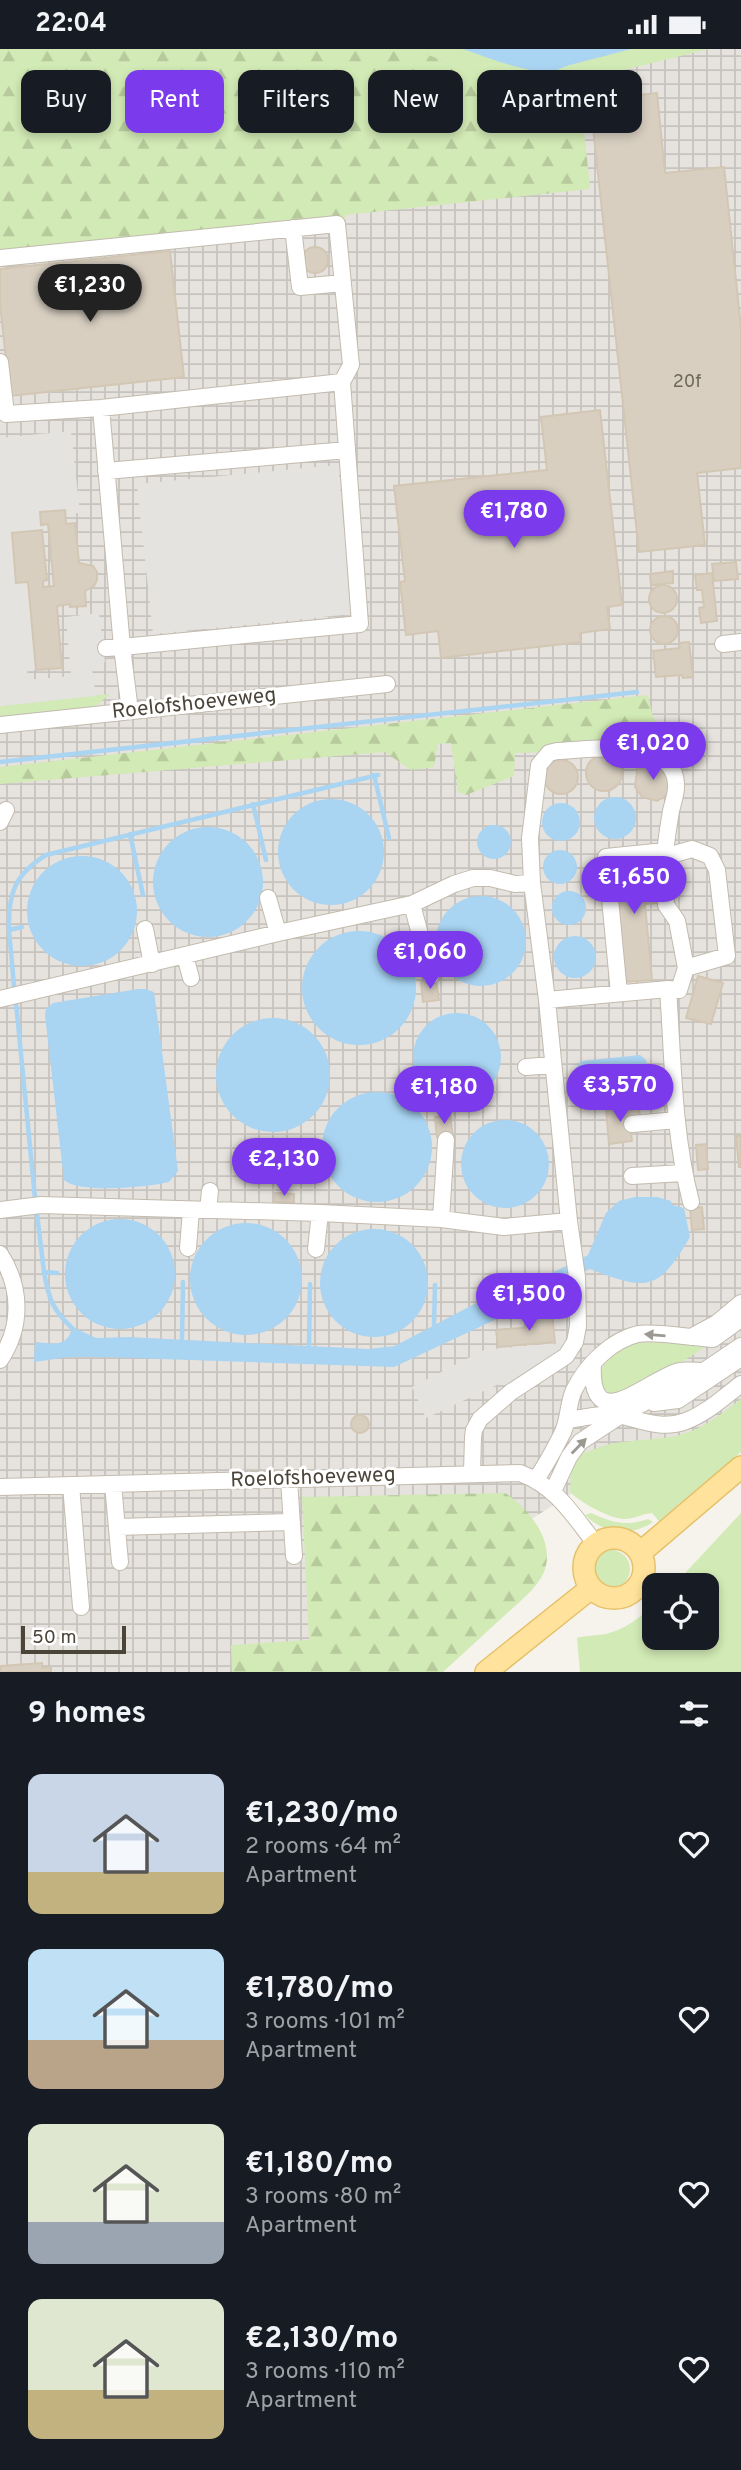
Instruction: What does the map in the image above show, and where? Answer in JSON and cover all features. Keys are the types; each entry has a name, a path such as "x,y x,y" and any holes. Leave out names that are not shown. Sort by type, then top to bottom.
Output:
{"main road":[{"path":"640,1553 741,1467"},
{"path":"609,1538 624,1539 633,1544 640,1553 645,1568 643,1578 640,1585 625,1597 606,1598 591,1588 585,1578 583,1566 586,1555 595,1543 609,1538"},
{"path":"486,1672 591,1588"}],"street":[{"path":"0,258 337,224 351,365 342,382 360,624 114,647"},
{"path":"293,228 300,287 343,283"},
{"path":"0,362 6,414 101,408 342,382"},
{"path":"101,408 114,647 130,711"},
{"path":"106,471 347,450"},
{"path":"723,644 741,642"},
{"name":"Roelofshoeveweg","path":"0,725 387,684"},
{"path":"472,1473 472,1437 480,1419 511,1392 566,1356 575,1342 579,1326 577,1277 532,883 530,838 539,765 548,753 624,748 659,757 672,768 676,784 664,858 666,905 677,921 686,968 679,990 547,1000"},
{"path":"619,993 606,857 664,858 692,849 710,856 717,870 727,956 686,968"},
{"path":"10,996 412,904 473,878 490,878 515,884 532,883"},
{"path":"268,898 278,933"},
{"path":"412,904 431,976"},
{"path":"145,929 152,964"},
{"path":"185,956 191,978"},
{"path":"668,989 677,1120 683,1173 691,1202"},
{"path":"526,1067 553,1065"},
{"path":"632,1124 677,1120"},
{"path":"441,1219 446,1140"},
{"path":"632,1176 683,1173"},
{"path":"208,1210 210,1191"},
{"path":"0,1210 36,1205 320,1213 441,1219 504,1227 569,1221"},
{"path":"188,1248 191,1210"},
{"path":"316,1249 320,1213"},
{"path":"0,1254 9,1268 16,1297 17,1320 10,1345 0,1360"},
{"path":"691,1338 717,1323 741,1303"},
{"path":"536,1479 567,1420 573,1392 603,1352 639,1333 713,1339 741,1319"},
{"path":"553,1491 569,1457 580,1442 621,1415 727,1364 741,1336"},
{"path":"644,1404 678,1400 727,1364 741,1346"},
{"path":"593,1363 594,1392 603,1400 617,1401 677,1371 727,1364"},
{"path":"567,1420 621,1415 638,1422 661,1425 684,1422 702,1413 741,1384"},
{"name":"Roelofshoeveweg","path":"0,1487 520,1473 536,1479 553,1491 595,1543"},
{"path":"289,1479 294,1556"},
{"path":"113,1484 120,1563"},
{"path":"71,1485 82,1607"},
{"path":"117,1527 292,1522"}],"shaded area":[{"path":"0,49 741,49 741,1407 700,1438 594,1479 491,1545 345,1672 0,1672"},
{"path":"71,431 80,513 65,514 64,510 40,512 42,530 12,533 16,582 28,582 36,670 27,670 28,680 71,676 66,617 99,613 105,662 97,663 92,669 96,696 0,706 0,438"},
{"path":"338,465 352,614 153,634 137,484"},
{"path":"567,1342 562,1353 509,1384 501,1383 426,1418 412,1387 484,1350"}],"green space":[{"path":"0,49 413,49 477,71 477,133 584,133 590,189 345,215 345,219 0,252"},
{"path":"413,49 464,49 536,70 477,71"},
{"path":"631,49 709,49 624,70 555,70"},
{"path":"110,694 96,706 0,717 0,706"},
{"path":"648,695 653,717 668,742 662,749 515,753 514,776 466,795 458,792 451,743 438,744 434,767 411,770 385,752 0,784 0,767"},
{"path":"677,1342 704,1348 617,1395 606,1391 601,1385 602,1368 614,1353 623,1347 632,1344"},
{"path":"741,1399 741,1452 659,1521 652,1513 628,1519 611,1516 588,1505 570,1492 571,1468 581,1447 586,1453 607,1445 676,1436 710,1421"},
{"path":"505,1493 523,1507 538,1527 546,1549 544,1572 527,1595 443,1672 232,1672 231,1645 309,1640 302,1497"},
{"path":"591,1513 619,1522 633,1523 648,1519 653,1522 636,1530 609,1530 585,1515"},
{"path":"741,1513 741,1672 580,1672 577,1638 620,1629 642,1614 642,1650 719,1650 719,1573 685,1573"},
{"path":"611,1550 624,1556 630,1569 624,1582 611,1588 598,1582 592,1569 598,1556"}],"water":[{"path":"463,49 631,49 556,70 530,70"},
{"path":"615,797 630,803 636,818 630,833 615,839 600,833 594,818 600,803"},
{"path":"331,799 351,803 368,815 380,832 384,852 380,872 368,889 351,901 331,905 311,901 294,889 282,872 278,852 282,832 294,815 311,803"},
{"path":"561,803 575,808 580,822 575,836 561,841 547,836 542,822 547,808"},
{"path":"494,825 506,830 511,842 506,854 494,859 482,854 477,842 482,830"},
{"path":"208,827 229,832 247,843 258,861 263,882 258,903 247,921 229,932 208,937 187,932 169,921 158,903 153,882 158,861 169,843 187,832"},
{"path":"560,850 572,855 577,867 572,879 560,884 548,879 543,867 548,855"},
{"path":"82,856 103,860 121,872 133,890 137,911 133,932 121,950 103,962 82,966 61,962 43,950 31,932 27,911 31,890 43,872 61,860"},
{"path":"569,891 581,896 586,908 581,920 569,925 557,920 552,908 557,896"},
{"path":"481,896 498,899 513,909 523,924 526,941 523,958 513,973 498,983 481,986 464,983 449,973 439,958 436,941 439,924 449,909 464,899"},
{"path":"359,931 381,935 399,948 412,966 416,988 412,1010 399,1028 381,1041 359,1045 337,1041 319,1028 306,1010 302,988 306,966 319,948 337,935"},
{"path":"575,936 590,942 596,957 590,972 575,978 560,972 554,957 560,942"},
{"path":"138,989 154,992 178,1171 169,1182 146,1186 99,1188 72,1184 64,1180 46,1009 53,1003"},
{"path":"457,1013 482,1020 494,1032 501,1057 494,1082 482,1094 457,1101 432,1094 420,1082 413,1057 420,1032 432,1020"},
{"path":"273,1018 295,1022 313,1035 326,1053 330,1075 326,1097 313,1115 295,1128 273,1132 251,1128 233,1115 220,1097 216,1075 220,1053 233,1035 251,1022"},
{"path":"640,1055 646,1060 648,1081 643,1086 611,1095 611,1109 601,1110 599,1096 577,1089 574,1071 581,1061"},
{"path":"377,1092 398,1096 416,1108 428,1126 432,1147 428,1168 416,1186 398,1198 377,1202 356,1198 338,1186 326,1168 322,1147 326,1126 338,1108 356,1096"},
{"path":"505,1120 522,1124 536,1133 545,1147 549,1164 545,1181 536,1195 522,1204 505,1208 488,1204 474,1195 465,1181 461,1164 465,1147 474,1133 488,1124"},
{"path":"635,1197 657,1197 684,1208 690,1237 669,1268 659,1277 638,1283 590,1269 531,1297 518,1309 394,1367 102,1357 69,1357 34,1362 35,1342 61,1342 71,1331 77,1329 96,1338 129,1337 368,1349 395,1346 480,1301 532,1283 588,1255 606,1213 619,1201"},
{"path":"120,1219 141,1224 159,1235 170,1253 175,1274 170,1295 159,1313 141,1324 120,1329 99,1324 81,1313 70,1295 65,1274 70,1253 81,1235 99,1224"},
{"path":"246,1223 267,1227 286,1239 298,1258 302,1279 298,1300 286,1319 267,1331 246,1335 225,1331 206,1319 194,1300 190,1279 194,1258 206,1239 225,1227"},
{"path":"374,1229 395,1233 413,1244 424,1262 428,1283 424,1304 413,1322 395,1333 374,1337 353,1333 335,1322 324,1304 320,1283 324,1262 335,1244 353,1233"}],"building":[{"path":"657,93 665,173 724,167 741,328 741,468 697,473 705,545 639,552 594,133 642,133 642,95"},
{"path":"315,247 325,250 328,260 325,270 315,273 305,270 302,260 305,250"},
{"path":"170,251 184,377 10,396 0,304 0,269"},
{"path":"600,410 622,605 607,607 610,629 580,633 581,642 441,658 438,631 406,635 400,582 405,581 394,486 547,470 541,417"},
{"path":"65,510 66,524 75,523 79,563 93,566 97,572 97,580 94,586 85,591 86,606 57,606 62,668 36,670 28,582 16,583 12,533 42,530 47,580 43,581 43,587 54,586 48,524 41,525 40,512"},
{"path":"736,562 738,579 714,581 712,564"},
{"path":"673,571 673,583 651,585 650,574"},
{"path":"712,573 717,621 701,623 699,608 704,607 702,590 697,590 695,575"},
{"path":"663,585 673,589 677,599 673,609 663,613 653,609 649,599 653,589"},
{"path":"664,616 674,620 678,630 674,640 664,644 654,640 650,630 654,620"},
{"path":"689,642 693,677 656,677 653,651 680,648 679,643"},
{"path":"604,755 616,761 622,773 616,785 604,791 592,785 586,773 592,761"},
{"path":"561,760 573,765 578,777 573,789 561,794 549,789 544,777 549,765"},
{"path":"649,762 656,762 674,784 669,794 657,801 642,797 635,787 637,771"},
{"path":"653,860 657,903 645,904 652,980 624,982 612,864"},
{"path":"698,976 723,983 711,1024 686,1018"},
{"path":"436,980 439,1000 423,1002 421,982"},
{"path":"628,1106 629,1109 639,1108 640,1116 629,1117 632,1141 609,1144 606,1109"},
{"path":"450,1115 453,1136 437,1137 435,1117"},
{"path":"736,1136 741,1136 741,1167 739,1167"},
{"path":"706,1144 708,1169 698,1170 696,1145"},
{"path":"275,1193 294,1194 294,1202 274,1202"},
{"path":"702,1207 704,1229 692,1230 690,1208"},
{"path":"552,1313 555,1344 498,1347 496,1330 533,1327 530,1315"},
{"path":"360,1415 366,1418 369,1424 366,1430 360,1433 354,1430 351,1424 354,1418"},
{"path":"42,1663 42,1668 51,1667 51,1672 0,1672 1,1666"}],"waterway":[{"path":"0,762 637,692"},
{"path":"374,775 389,838"},
{"path":"22,927 9,930 12,896 20,878 46,855 378,775"},
{"path":"253,804 266,860"},
{"path":"130,834 143,895"},
{"path":"9,930 14,986"},
{"path":"16,1003 35,1198"},
{"path":"37,1214 44,1272 57,1273"},
{"path":"44,1272 53,1304 74,1330"},
{"path":"182,1339 183,1282"},
{"path":"309,1345 310,1284"},
{"path":"434,1325 435,1285"}]}
